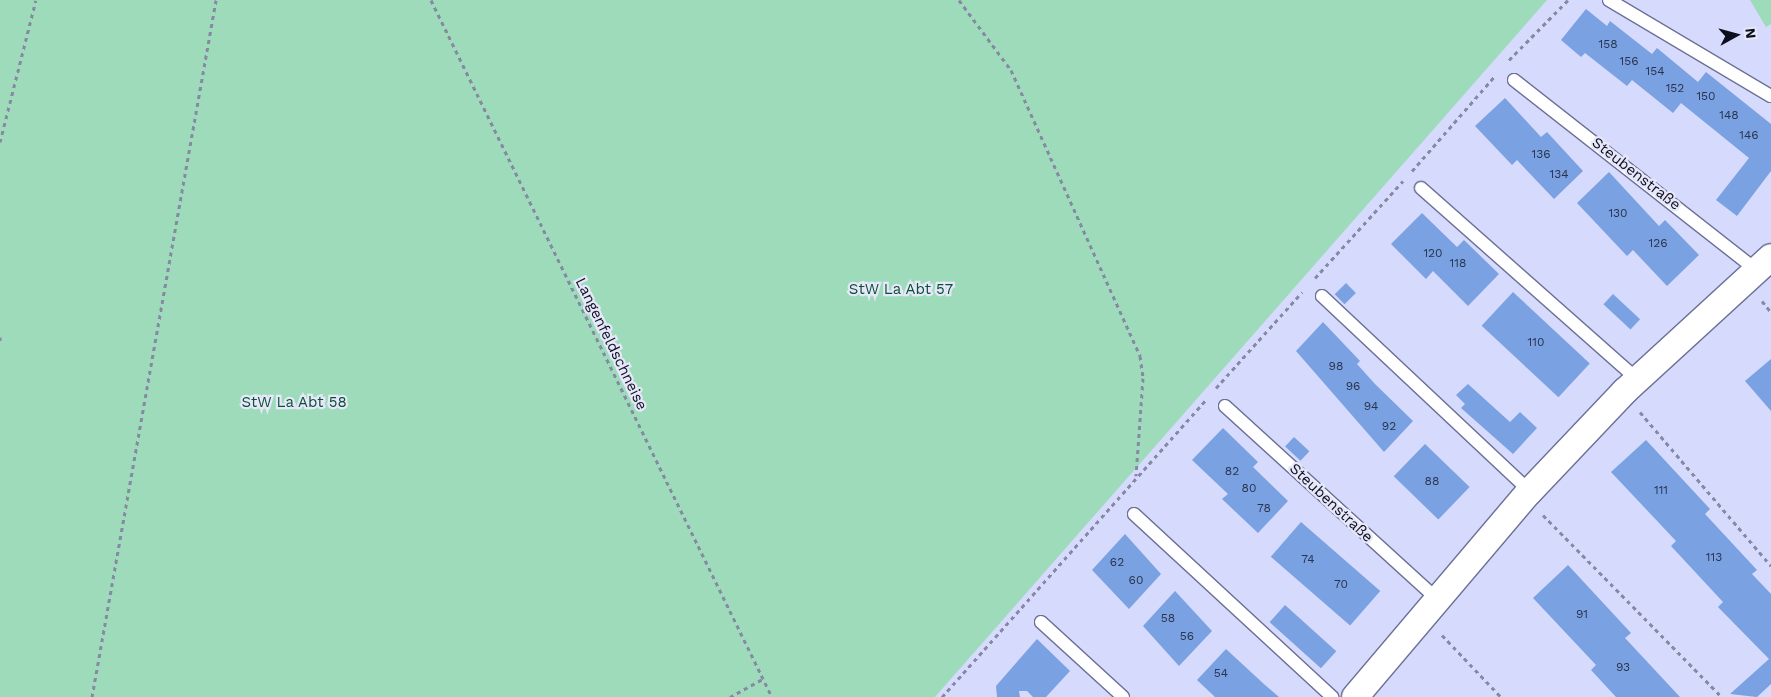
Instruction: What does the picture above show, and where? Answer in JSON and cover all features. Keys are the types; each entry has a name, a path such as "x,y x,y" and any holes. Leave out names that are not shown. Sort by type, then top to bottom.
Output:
{"street":[{"name":"Steubenstraße","path":"1355,697 1528,494 1631,385 1763,264"}],"lane":[{"path":"1609,0 1771,96"},
{"name":"Steubenstraße","path":"1514,80 1763,264"},
{"path":"1421,188 1631,385"},
{"path":"1322,296 1528,494"},
{"name":"Steubenstraße","path":"1225,406 1430,609"},
{"path":"1134,514 1332,697"},
{"path":"1041,622 1123,697"}],"path":[{"path":"0,142 36,0"},
{"path":"92,697 216,0"},
{"name":"Langenfeldschneise","path":"431,0 772,697"},
{"path":"958,0 1011,70 1140,356 1143,378 1136,477"},
{"path":"942,697 1502,67 1568,0"},
{"path":"1631,385 1771,566"},
{"path":"1528,494 1722,697"},
{"path":"1430,609 1501,697"},
{"path":"730,697 763,679"}],"green space":[{"path":"0,0 1547,0 935,697 0,697"},
{"path":"1750,0 1771,0 1771,24 1766,27"}],"building":[{"path":"1586,9 1607,26 1610,21 1652,54 1657,48 1698,82 1706,72 1771,124 1771,171 1737,216 1716,200 1749,158 1681,103 1673,113 1632,80 1627,86 1585,53 1581,57 1561,40"},
{"path":"1505,98 1541,137 1547,132 1583,171 1554,199 1517,160 1512,165 1475,126"},
{"path":"1609,172 1659,226 1665,220 1699,255 1667,286 1633,250 1627,256 1577,203"},
{"path":"1422,213 1457,247 1464,240 1499,274 1468,306 1433,271 1426,279 1391,244"},
{"path":"1346,283 1356,293 1345,304 1335,294"},
{"path":"1513,292 1590,364 1558,397 1482,326"},
{"path":"1613,294 1640,319 1631,329 1603,304"},
{"path":"1323,322 1360,361 1357,364 1375,384 1413,421 1384,452 1296,351"},
{"path":"1771,359 1771,411 1745,381"},
{"path":"1468,384 1510,422 1520,412 1537,428 1513,454 1461,408 1465,404 1456,395"},
{"path":"1223,428 1258,462 1253,467 1288,501 1258,533 1222,499 1228,494 1192,460"},
{"path":"1294,437 1309,451 1300,461 1285,447"},
{"path":"1646,440 1710,509 1705,514 1757,570 1752,574 1771,594 1771,684 1757,697 1730,694 1769,659 1718,607 1723,602 1671,546 1676,541 1611,472"},
{"path":"1425,444 1470,487 1438,519 1394,476"},
{"path":"1301,522 1380,591 1350,626 1271,557"},
{"path":"1125,534 1161,574 1129,609 1092,570"},
{"path":"1568,565 1631,633 1625,638 1680,697 1616,697 1591,670 1596,665 1533,598"},
{"path":"1175,591 1212,631 1179,666 1143,626"},
{"path":"1285,605 1336,651 1321,668 1270,622"},
{"path":"1037,639 1070,671 1046,697 1033,697 1027,691 1019,691 1020,697 997,697 996,686"},
{"path":"1226,649 1279,697 1215,697 1197,680"}],"park label":[{"name":"StW La Abt 57","path":"901,290"},
{"name":"StW La Abt 58","path":"294,403"}]}
